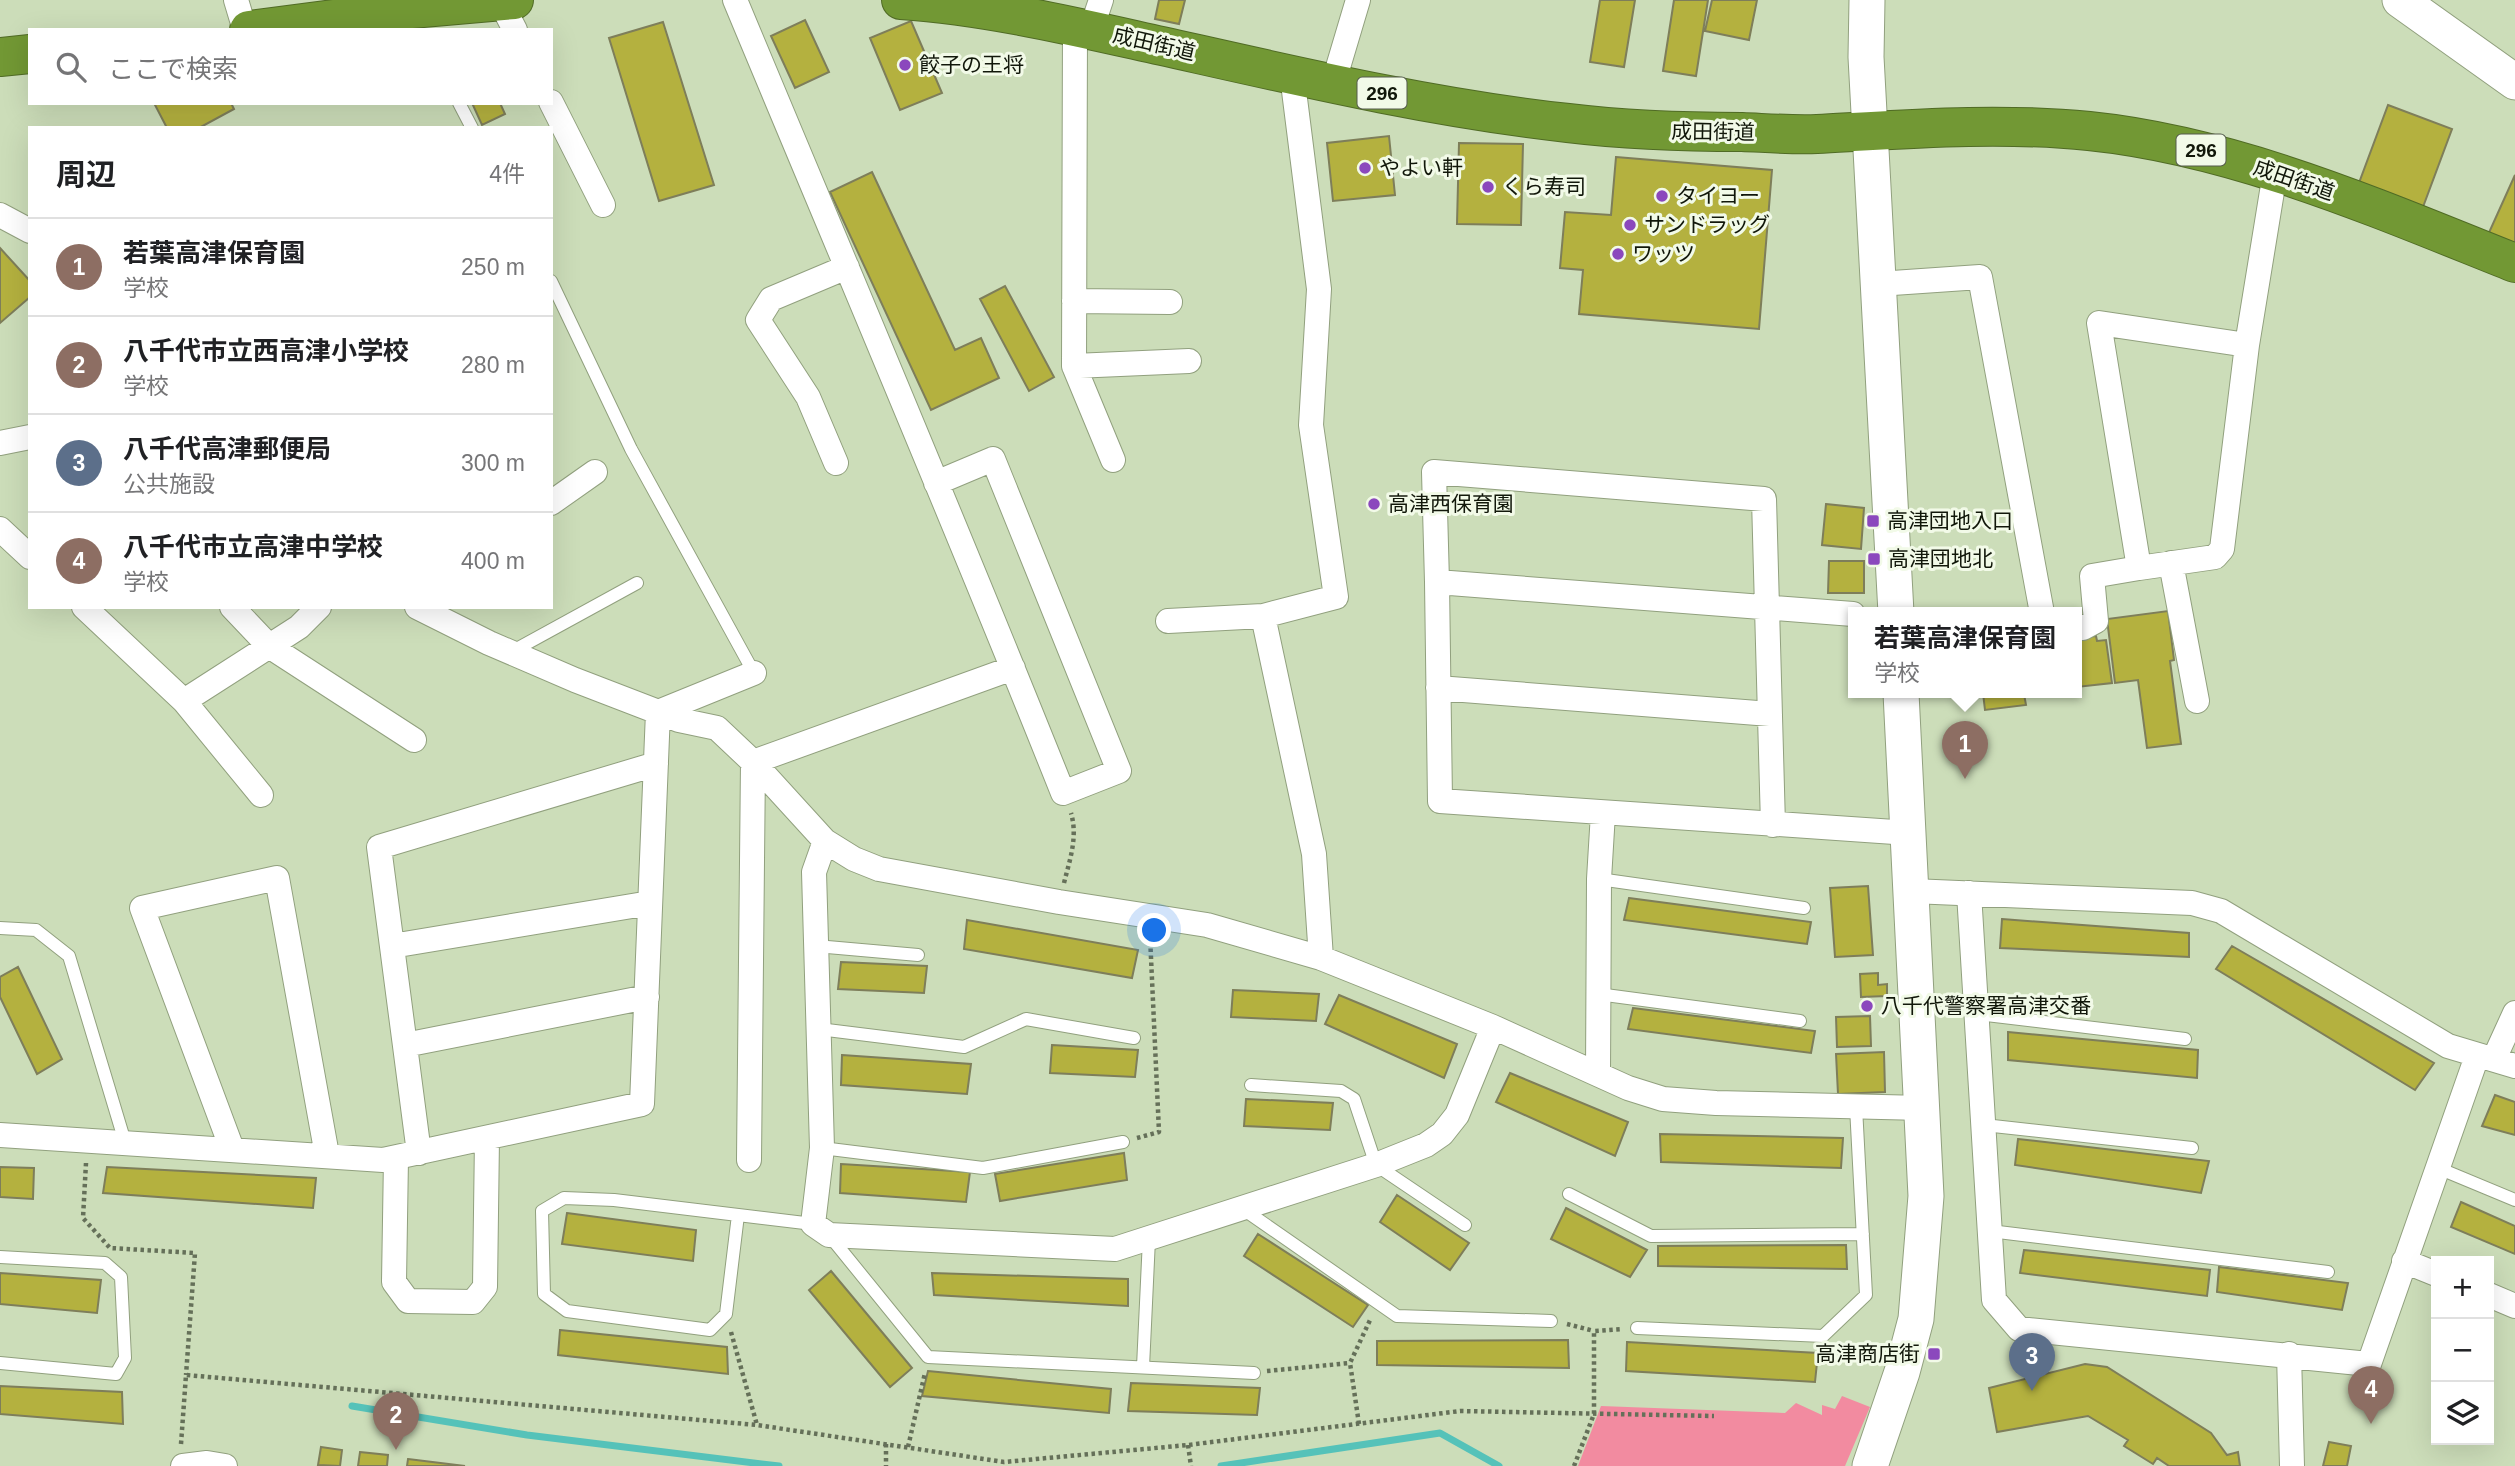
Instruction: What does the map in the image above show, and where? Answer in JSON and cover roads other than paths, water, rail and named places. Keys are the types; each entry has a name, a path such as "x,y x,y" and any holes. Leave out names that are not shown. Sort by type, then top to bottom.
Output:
{"highway":[{"path":"268,28 414,14 514,0"},
{"name":"成田街道","path":"901,0 1002,6 1089,19 1333,84 1464,108 1567,123 1673,132 1815,134 1870,129 2022,126 2092,131 2157,141 2215,154 2275,173 2389,213 2515,263"},
{"path":"0,57 28,54"}],"street":[{"path":"236,0 246,28"},
{"path":"735,0 1064,792 1119,771 993,459 936,483"},
{"path":"1333,84 1358,0"},
{"path":"1867,0 1866,57 1896,607"},
{"path":"2400,0 2515,82"},
{"path":"500,1 514,28"},
{"path":"1089,19 1074,301 1074,366 1113,460"},
{"path":"1168,621 1263,616 1336,597 1311,425 1319,289 1292,75"},
{"path":"553,105 603,205"},
{"path":"2082,628 2096,621 2092,576 2215,557 2222,549 2247,345 2275,173"},
{"path":"0,215 28,230"},
{"path":"836,463 808,397 758,320 771,299 847,267"},
{"path":"1878,284 1980,277 2041,607"},
{"path":"1074,301 1170,302"},
{"path":"2140,568 2098,323 2247,345"},
{"path":"1074,366 1189,361"},
{"path":"0,443 28,436"},
{"path":"553,502 595,472"},
{"path":"1773,825 1764,499 1434,472 1440,801 1773,825 1909,833"},
{"path":"0,529 28,553"},
{"path":"2171,563 2197,701"},
{"path":"1437,582 1848,614"},
{"path":"86,609 184,701 261,795"},
{"path":"234,609 269,646 414,740"},
{"path":"184,701 299,627 317,609"},
{"path":"421,609 575,680 679,720 717,728 753,762 825,841 854,859 879,869 1059,902 1207,925 1321,958 1493,1027 1628,1088 1663,1099 1716,1103 1923,1108"},
{"path":"1263,616 1314,854 1321,958"},
{"path":"753,762 1013,668"},
{"path":"658,712 754,673"},
{"path":"1438,688 1770,714"},
{"path":"1870,1466 1911,1341 1920,1292 1926,1196 1901,698"},
{"path":"0,1135 383,1160 642,1104 658,712"},
{"path":"749,1160 753,762"},
{"path":"487,1138 485,1287 473,1302 408,1301 394,1282 407,1155 405,1045 379,847 656,764"},
{"path":"1598,1074 1599,879 1603,813"},
{"path":"825,841 814,872 822,1147 821,1230 1115,1250 1376,1165 1426,1145 1442,1134 1457,1115 1493,1027"},
{"path":"232,1149 142,908 277,878 327,1155"},
{"path":"1912,891 2192,903 2221,911 2448,1046 2495,1060"},
{"path":"1969,893 1994,1300 2019,1329 2369,1364 2438,1168 2495,1060 2515,1013"},
{"path":"392,946 650,903"},
{"path":"405,1045 647,997"},
{"path":"2404,1261 2431,1272"},
{"path":"2494,1297 2515,1306"},
{"path":"2289,1354 2292,1466"},
{"path":"181,1460 225,1466"}],"lane":[{"path":"461,105 471,126"},
{"path":"553,285 631,449 754,673"},
{"path":"511,652 637,583"},
{"path":"1599,879 1804,908"},
{"path":"0,928 36,930 69,956 125,1142"},
{"path":"816,946 918,955"},
{"path":"1598,993 1800,1021"},
{"path":"1978,1014 2185,1039"},
{"path":"819,1029 964,1047 1027,1019 1134,1038"},
{"path":"1251,1085 1341,1091 1354,1100 1376,1165 1465,1225"},
{"path":"1637,1328 1823,1336 1866,1295 1856,1107"},
{"path":"1984,1125 2192,1148"},
{"path":"822,1147 983,1168 1123,1142"},
{"path":"2438,1168 2515,1200"},
{"path":"1569,1194 1651,1236 1863,1234"},
{"path":"738,1215 726,1314 710,1330 567,1311 544,1294 542,1211 564,1198 614,1200 738,1215 821,1230 928,1357 1254,1373"},
{"path":"1243,1208 1397,1316 1551,1321"},
{"path":"1990,1231 2328,1272"},
{"path":"1143,1367 1149,1239"},
{"path":"0,1257 105,1263 121,1277 125,1358 116,1374 0,1363"}],"waterway":[{"path":"352,1406 527,1435 779,1466"},
{"path":"1221,1466 1440,1433 1499,1466"}],"place":[{"name":"餃子の王将","path":"905,65"},
{"name":"やよい軒","path":"1365,168"},
{"name":"くら寿司","path":"1488,187"},
{"name":"タイヨー","path":"1662,196"},
{"name":"サンドラッグ","path":"1630,225"},
{"name":"ワッツ","path":"1618,254"},
{"name":"高津西保育園","path":"1374,504"},
{"name":"高津団地入口","path":"1873,521"},
{"name":"高津団地北","path":"1874,559"},
{"name":"若葉高津保育園","path":"1965,779"},
{"name":"八千代警察署高津交番","path":"1867,1006"},
{"name":"高津商店街","path":"1934,1354"},
{"name":"八千代高津郵便局","path":"2032,1391"},
{"name":"八千代市立高津中学校","path":"2371,1424"},
{"name":"八千代市立西高津小学校","path":"396,1450"}]}
